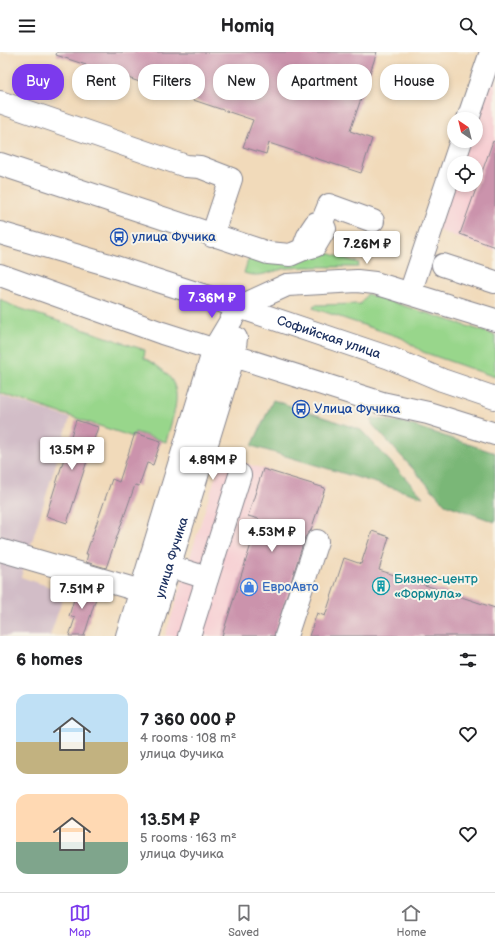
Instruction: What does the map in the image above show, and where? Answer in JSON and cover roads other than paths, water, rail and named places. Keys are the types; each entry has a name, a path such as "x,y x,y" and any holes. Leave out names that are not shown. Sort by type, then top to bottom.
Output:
{"street":[{"path":"470,112 491,52"},
{"path":"0,102 186,166 200,167 231,179 212,236"},
{"path":"410,293 459,148"},
{"path":"0,164 248,248 280,256 298,253 304,249 305,242 311,229 316,223 322,222 328,205 374,221"},
{"name":"Софийская улица","path":"0,232 106,264 239,307 390,358 442,380 495,398"},
{"path":"443,265 495,282"},
{"path":"0,275 162,333 382,403 428,413 495,434"},
{"path":"239,307 287,285 311,282 357,281 375,283 495,320"},
{"name":"улица Фучика","path":"148,636 150,594 239,307"},
{"name":"улица Фучика","path":"127,636 150,594 169,566 224,352"},
{"path":"189,636 240,474"},
{"path":"286,636 317,541"},
{"path":"0,550 150,594"},
{"path":"169,566 207,578"}],"place":[{"name":"улица Фучика","path":"119,237"},
{"name":"Улица Фучика","path":"301,409"},
{"name":"Бизнес-центр «Формула»","path":"381,586"},
{"name":"ЕвроАвто","path":"249,587"}]}
